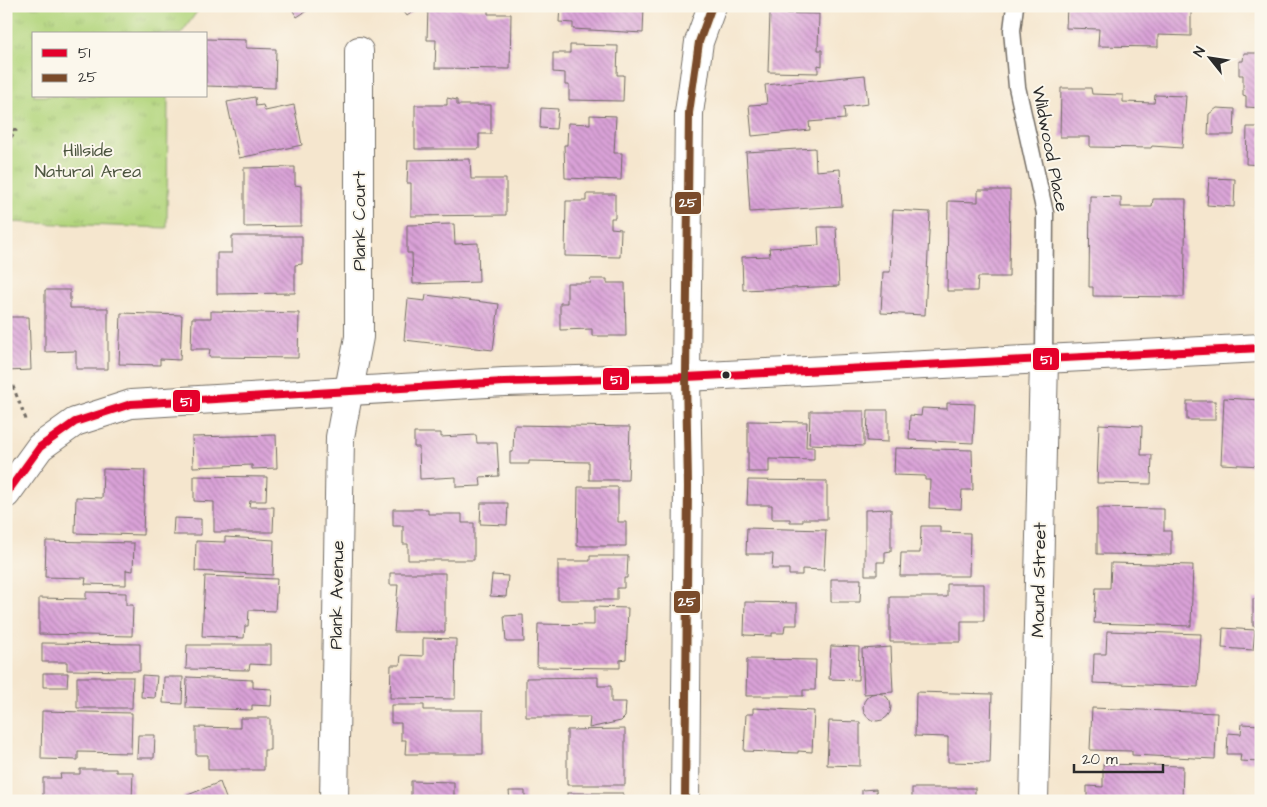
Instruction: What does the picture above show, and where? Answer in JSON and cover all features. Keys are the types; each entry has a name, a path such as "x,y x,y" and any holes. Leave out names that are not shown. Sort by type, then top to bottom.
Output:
{"street":[{"path":"685,801 689,114 700,42 712,6"},
{"name":"Plank Court","path":"350,390 359,337 359,51"},
{"path":"6,494 40,447 74,422 131,404 504,382 686,377 1261,348"},
{"name":"Mound Street","path":"1034,801 1044,360"},
{"name":"Plank Avenue","path":"334,801 340,437 350,390"}],"lane":[{"name":"Wildwood Place","path":"1015,6 1012,30 1017,88 1045,213 1044,360"}],"path":[{"path":"6,125 16,131 6,143"},
{"path":"6,384 12,384 20,409 40,447"}],"green space":[{"name":"Hillside Natural Area","path":"6,6 201,6 182,32 32,32 32,98 168,98 167,228 6,222"}],"building":[{"path":"290,6 314,6 297,17"},
{"path":"400,6 421,6 407,16"},
{"path":"560,6 644,6 643,33 573,29 573,23 559,22"},
{"path":"1067,6 1191,6 1191,36 1158,35 1158,47 1098,46 1099,29 1066,28"},
{"path":"428,8 488,9 488,14 511,14 510,69 435,68 436,40 427,40"},
{"path":"770,13 819,14 818,50 822,50 822,66 818,65 818,73 768,72"},
{"path":"208,39 246,40 246,48 276,49 275,88 208,86"},
{"path":"570,45 618,46 617,75 624,75 623,101 569,100 569,85 565,85 565,73 553,72 553,53 570,53"},
{"path":"1244,53 1261,53 1261,108 1246,107 1246,96 1243,95 1243,75 1239,75 1239,61 1243,61"},
{"path":"865,75 868,104 844,107 845,119 809,122 810,130 752,136 749,105 767,104 765,85"},
{"path":"1061,88 1091,88 1092,94 1123,95 1123,102 1154,103 1155,95 1186,96 1182,148 1152,146 1151,148 1090,147 1090,137 1060,137"},
{"path":"255,97 256,106 263,105 265,111 294,105 302,145 239,158 227,102"},
{"path":"447,98 457,100 457,105 491,105 491,134 479,134 479,149 415,149 415,105 447,105"},
{"path":"541,108 558,109 556,129 540,128"},
{"path":"1217,108 1235,109 1234,135 1208,135 1209,114"},
{"path":"590,115 616,116 614,153 622,153 621,180 565,178 564,145 567,145 568,123 590,124"},
{"path":"1247,127 1261,127 1261,165 1246,164"},
{"path":"815,148 816,171 840,169 842,206 750,212 746,152"},
{"path":"470,159 471,179 506,179 506,215 411,216 411,183 407,183 408,160"},
{"path":"295,167 295,185 301,186 301,226 244,227 244,168"},
{"path":"1209,178 1235,179 1234,207 1207,205"},
{"path":"978,190 1010,190 1009,277 978,277 977,291 947,291 948,201 978,202"},
{"path":"586,194 615,194 615,218 611,218 611,228 621,229 620,257 565,256 566,201 586,201"},
{"path":"1090,196 1121,197 1121,207 1152,207 1153,199 1186,199 1184,297 1093,296 1093,287 1089,287"},
{"path":"893,210 930,212 925,315 881,313 883,272 890,272"},
{"path":"454,224 455,244 478,243 479,282 413,284 412,253 407,253 407,225"},
{"path":"818,227 836,227 839,286 743,290 742,257 770,256 769,248 819,245"},
{"path":"232,236 302,236 302,264 295,265 295,293 217,294 217,253 232,253"},
{"path":"1259,276 1261,276 1261,298 1258,298"},
{"path":"590,279 607,279 607,283 625,283 626,336 592,336 592,329 560,330 560,303 567,303 567,283 591,283"},
{"path":"45,290 70,290 70,308 108,308 108,369 76,369 76,351 45,352"},
{"path":"426,295 499,304 493,350 404,340 408,299 425,301"},
{"path":"211,311 299,313 298,358 209,357 210,349 191,349 192,318 211,318"},
{"path":"121,313 182,315 180,360 160,359 160,365 119,364"},
{"path":"6,317 29,317 31,370 6,371"},
{"path":"1224,398 1261,400 1261,466 1221,464"},
{"path":"1187,401 1215,401 1215,420 1187,420"},
{"path":"947,403 975,404 973,443 909,440 910,415 921,416 922,408 947,409"},
{"path":"868,410 888,410 888,442 867,441"},
{"path":"810,411 864,411 864,446 809,444"},
{"path":"748,421 807,422 806,447 814,447 814,460 769,459 769,472 748,472"},
{"path":"1099,424 1142,426 1141,455 1152,455 1151,484 1097,483"},
{"path":"514,425 630,427 628,480 589,480 589,462 529,461 529,464 510,464 510,452 513,452"},
{"path":"414,433 441,433 441,437 476,435 477,443 497,443 499,476 480,477 481,486 456,487 456,477 420,479 419,447 414,447"},
{"path":"276,435 277,468 252,469 252,465 193,467 192,437"},
{"path":"895,448 972,450 973,490 962,490 961,509 929,508 930,480 925,480 925,476 894,475"},
{"path":"103,469 145,470 143,535 75,533 76,497 102,498"},
{"path":"194,476 267,477 266,501 250,501 249,507 274,507 273,532 214,532 214,502 194,501"},
{"path":"748,480 827,481 827,519 803,519 803,522 790,522 790,519 772,519 772,505 747,505"},
{"path":"578,487 618,487 618,522 626,522 626,546 577,546"},
{"path":"481,503 508,503 507,525 480,524"},
{"path":"1097,508 1164,509 1164,531 1171,531 1171,555 1097,554"},
{"path":"393,509 428,509 428,514 462,514 462,523 474,523 474,560 408,560 408,544 403,544 403,526 393,526"},
{"path":"891,509 891,551 885,552 885,562 877,562 877,575 865,575 865,510"},
{"path":"174,518 201,519 201,535 173,535"},
{"path":"921,526 940,526 940,532 970,533 969,576 900,576 901,553 920,553"},
{"path":"747,528 826,530 824,570 802,569 802,575 789,575 789,569 772,569 773,554 746,554"},
{"path":"225,537 274,540 273,575 195,571 196,541 225,542"},
{"path":"46,541 134,543 133,571 126,570 126,585 85,584 86,578 45,577"},
{"path":"590,556 628,556 627,578 624,578 624,588 617,588 617,600 558,600 558,561 590,561"},
{"path":"1111,563 1193,565 1191,626 1094,623 1096,588 1110,588"},
{"path":"390,573 445,573 445,632 394,632 398,585 390,585"},
{"path":"492,575 508,576 506,597 490,596"},
{"path":"205,576 277,579 275,611 249,610 248,626 245,626 244,638 202,636"},
{"path":"831,579 861,579 860,602 831,602"},
{"path":"947,584 984,584 984,621 961,621 961,642 890,642 890,597 947,597"},
{"path":"86,592 126,593 126,605 133,605 132,636 39,634 39,598 86,599"},
{"path":"1253,599 1261,599 1261,626 1253,626"},
{"path":"745,602 797,603 797,625 785,625 784,633 772,633 772,636 744,635"},
{"path":"594,607 628,608 626,659 620,660 620,668 537,667 538,624 594,625"},
{"path":"523,615 524,642 506,642 504,616"},
{"path":"1223,628 1255,630 1253,650 1222,648"},
{"path":"1107,631 1201,634 1198,687 1093,683 1094,654 1106,654"},
{"path":"423,638 456,639 455,699 390,698 391,665 400,665 401,655 423,656"},
{"path":"42,643 140,644 140,671 67,670 67,662 42,662"},
{"path":"187,645 271,645 271,665 250,664 249,670 186,669"},
{"path":"831,646 859,647 858,680 829,679"},
{"path":"891,647 893,692 864,694 862,649"},
{"path":"747,659 816,660 815,690 803,690 803,696 746,696"},
{"path":"43,673 68,673 67,687 43,687"},
{"path":"142,675 157,676 155,698 141,697"},
{"path":"77,677 133,677 132,708 77,708"},
{"path":"164,677 183,677 182,704 163,703"},
{"path":"187,677 253,680 253,688 272,689 271,706 252,705 252,710 186,708"},
{"path":"598,677 598,686 611,686 611,702 626,702 625,717 621,721 589,728 590,717 526,717 526,678"},
{"path":"916,692 992,694 990,763 948,762 948,737 915,736"},
{"path":"877,693 887,697 891,707 887,717 877,721 867,717 863,707 867,697"},
{"path":"391,705 424,705 424,710 483,710 483,754 405,754 406,740 401,740 401,723 391,723"},
{"path":"753,708 814,711 812,752 744,751 746,714 753,714"},
{"path":"1092,708 1217,713 1215,759 1132,755 1132,751 1090,750"},
{"path":"42,711 132,713 131,753 78,752 78,760 41,759"},
{"path":"240,718 270,718 270,750 264,750 264,770 208,770 208,755 196,755 196,727 240,728"},
{"path":"829,721 860,722 860,766 827,765"},
{"path":"1242,724 1261,725 1261,762 1240,761 1241,754 1227,754 1228,733 1241,734"},
{"path":"625,729 625,785 567,785 567,730"},
{"path":"138,735 155,735 154,758 137,758"},
{"path":"1103,764 1183,766 1182,801 1087,801 1087,786 1103,787"},
{"path":"80,769 116,769 116,772 133,772 132,801 43,801 43,778 61,778 60,774 80,774"},
{"path":"411,781 454,782 454,801 411,801"},
{"path":"220,782 227,801 184,801 183,797"},
{"path":"912,788 975,788 975,801 912,801"},
{"path":"876,789 877,801 862,801 862,790"},
{"path":"509,791 525,791 525,801 510,801"},
{"path":"567,793 623,793 623,801 567,801"}],"transit line":[{"name":"25","path":"685,801 689,113 699,42 712,6"},
{"name":"51","path":"6,494 40,447 75,422 131,404 504,382 686,377 1261,348"}]}
